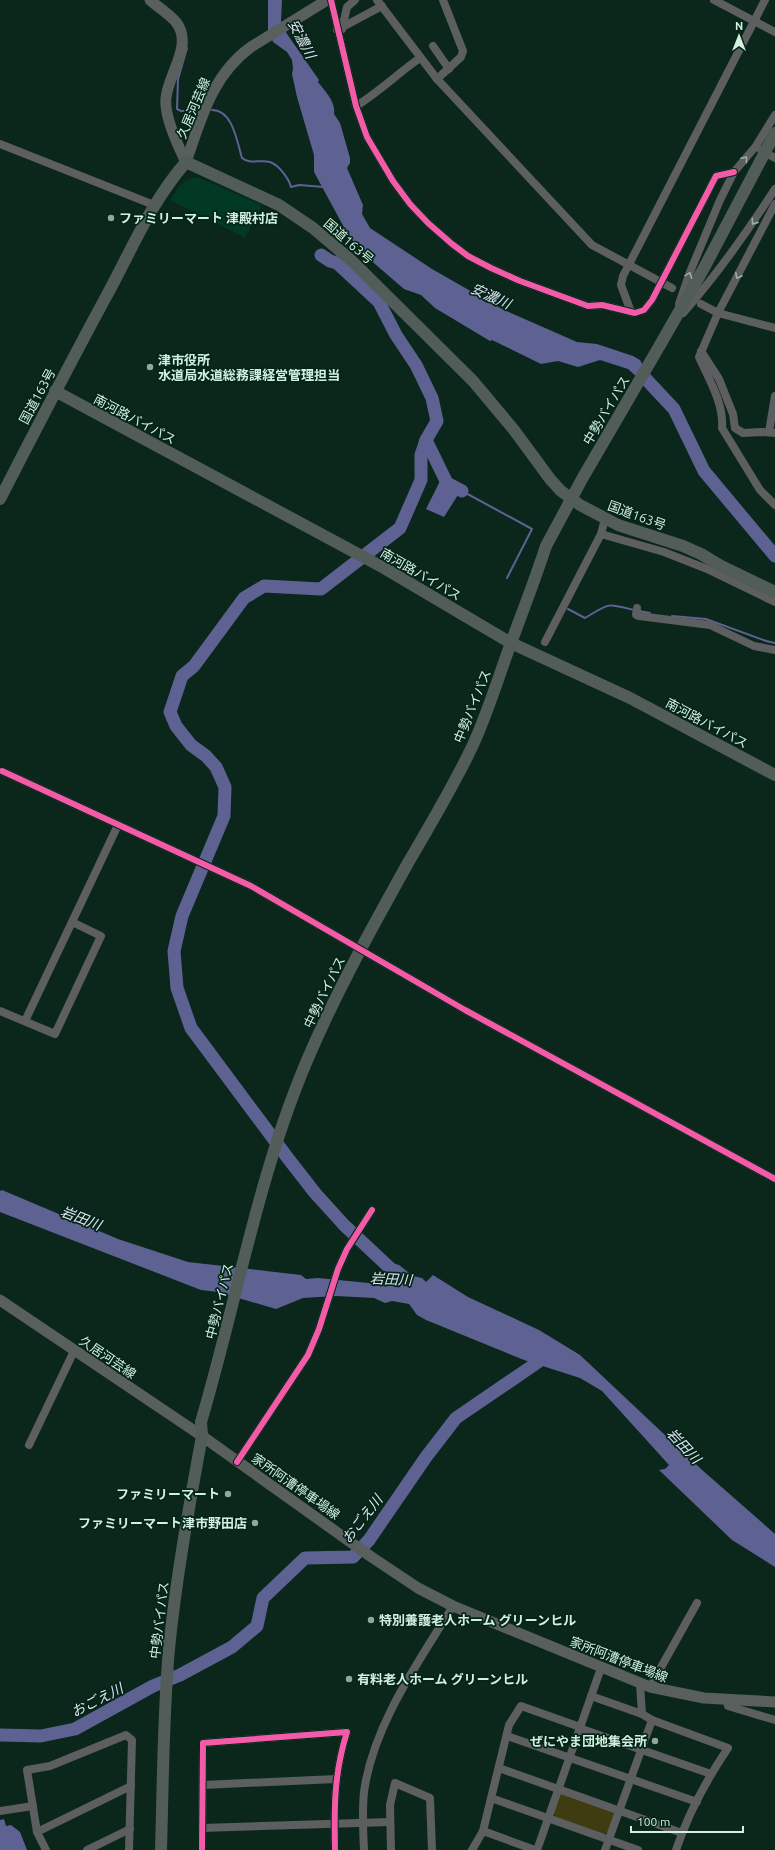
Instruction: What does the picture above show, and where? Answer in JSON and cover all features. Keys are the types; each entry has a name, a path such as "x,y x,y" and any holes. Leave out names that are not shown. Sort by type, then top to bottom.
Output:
{"highway":[{"name":"中勢バイパス","path":"161,1850 165,1713 169,1649 183,1543 202,1436 201,1422 250,1232 270,1162 287,1111 310,1051 360,950 446,797 472,746 530,595 546,546 582,478 704,268 775,132"},
{"name":"国道163号","path":"0,499 55,391 154,205 172,177 186,162 279,205 296,215 333,244 403,310 473,382 514,430 561,491 580,505 605,519 632,530 662,539 702,554 721,566 775,592"},
{"name":"南河路バイパス","path":"55,391 384,568 511,643 630,698 775,775"}],"main road":[{"path":"150,0 175,21 181,35 181,51 168,89 166,102 174,135 186,162"},
{"name":"久居河芸線","path":"186,162 212,93 226,70 251,47 327,0"},
{"name":"久居河芸線","path":"0,1300 202,1436"},
{"name":"家所阿漕停車場線","path":"202,1436 370,1556 418,1588 452,1606 645,1686 687,1696 727,1700 775,1702"}],"street":[{"path":"331,0 340,30 356,106 368,137 393,181 410,204 452,244 468,256 520,281 588,306 602,305 632,312 644,310 652,300 662,282 716,176 734,172"},
{"path":"340,30 347,7 355,0"},
{"path":"437,79 461,57 463,51 443,0"},
{"path":"714,0 775,32"},
{"path":"632,312 621,284 628,264 765,0"},
{"path":"340,30 379,3 437,79 592,245 672,288"},
{"path":"433,46 449,68"},
{"path":"356,106 389,83 402,70 420,58"},
{"path":"671,325 690,272 720,200 734,172 756,146 775,114"},
{"path":"0,144 154,205"},
{"path":"756,146 775,158"},
{"path":"671,325 706,288 755,220 775,189"},
{"path":"775,204 718,313 699,358 723,418 722,428 757,484 775,505"},
{"path":"701,304 718,313 775,328"},
{"path":"701,351 719,379 733,414 735,428 742,433 772,433 775,396"},
{"path":"545,642 601,534 605,519"},
{"path":"601,534 664,552 707,570 775,602"},
{"path":"636,611 667,620 710,625 754,646 775,650"},
{"path":"2,771 251,886 332,932 360,950 775,1179"},
{"path":"25,1021 118,825"},
{"path":"0,1011 54,1034 101,936 72,922"},
{"path":"237,1462 308,1355 319,1329 336,1272 347,1249 372,1210"},
{"path":"28,1445 74,1351"},
{"path":"642,1714 645,1686 697,1603"},
{"path":"364,1850 362,1815 365,1791 370,1765 380,1734 401,1694 452,1606"},
{"path":"483,1831 536,1850 601,1668"},
{"path":"591,1696 642,1714 652,1720 728,1748 710,1774 682,1833 676,1850"},
{"path":"727,1700 728,1706 775,1720"},
{"path":"472,1850 483,1831 509,1725 521,1706 710,1774"},
{"path":"606,1850 652,1720"},
{"path":"202,1850 203,1743 347,1732 340,1756 336,1779 334,1824 335,1850"},
{"path":"46,1850 37,1832 27,1770 50,1766 126,1735 132,1740 130,1829 128,1850"},
{"path":"507,1736 697,1802"},
{"path":"499,1768 682,1833"},
{"path":"203,1785 336,1779"},
{"path":"391,1850 390,1805 396,1783 430,1798 432,1850"},
{"path":"37,1832 131,1786"},
{"path":"491,1798 638,1850"},
{"path":"0,1811 33,1806"},
{"path":"202,1828 390,1822"},
{"path":"87,1850 130,1829"}],"shaded area":[{"path":"192,178 199,178 262,205 245,238 170,200 180,185"},
{"path":"563,1793 615,1813 608,1832 604,1834 555,1817 554,1813 560,1794"}],"water":[{"path":"268,0 282,0 281,21 287,34 332,101 334,114 340,123 350,158 350,163 347,168 363,205 362,214 370,228 432,269 502,309 577,342 597,344 633,356 640,360 659,397 628,369 600,360 578,367 558,361 541,364 492,340 490,341 435,308 421,295 404,289 361,252 346,231 314,172 314,155 297,97 292,74 292,60 287,52 273,42 268,29"},
{"path":"441,465 453,481 463,487 444,517 426,509 442,477 435,468"},
{"path":"2,1190 118,1239 188,1262 301,1275 306,1279 318,1278 389,1285 393,1279 388,1274 375,1251 392,1263 399,1265 413,1276 422,1278 426,1282 433,1275 468,1297 539,1330 580,1355 701,1469 775,1534 775,1567 732,1540 659,1470 665,1469 669,1465 602,1391 580,1378 524,1360 426,1320 417,1315 409,1304 392,1301 385,1303 374,1298 336,1296 303,1298 276,1309 218,1292 201,1290 0,1212 0,1191"},
{"path":"4,1819 6,1826 11,1825 20,1832 27,1850 0,1850 0,1820"}],"waterway":[{"path":"187,48 178,79 177,109 181,111 198,110"},
{"path":"212,110 219,111 225,115 229,121 236,136 242,158 252,162 266,161 277,166 288,180 291,187 299,185 324,187"},
{"path":"321,255 330,261 337,263 379,302 396,335 416,365 432,398 437,421 426,440 447,483 462,491"},
{"name":"安濃川","path":"644,377 674,409 704,471 775,556"},
{"name":"岩田川","path":"392,1270 344,1225 315,1193 191,1028 177,988 174,951 182,916 224,816 225,787 216,767 206,756 191,745 176,726 170,712 182,676 194,666 244,598 264,586 321,589 400,528 421,480 421,455 426,440"},
{"path":"462,491 532,529 507,578"},
{"path":"568,609 585,618 599,609 608,606 618,606 634,610"},
{"path":"639,611 650,613"},
{"path":"672,616 706,619 775,643"},
{"name":"おごえ川","path":"0,1735 41,1736 75,1729 153,1686 180,1675 232,1647 257,1626 263,1598 305,1558 353,1557 369,1540 426,1457 456,1418 541,1360"}],"cycle path":[{"path":"331,0 356,106 367,137 393,181 410,204 428,223 452,244 468,256 520,281 588,306 602,305 635,313 644,310 652,300 716,176 734,172"},
{"path":"2,771 251,886 465,1010 775,1179"},
{"path":"237,1462 308,1355 319,1329 338,1269 347,1249 372,1210"},
{"path":"202,1850 203,1743 347,1732 337,1776 335,1850"}],"place":[{"name":"ファミリーマート 津殿村店","path":"111,218"},
{"name":"津市役所 水道局水道総務課経営管理担当","path":"150,367"},
{"name":"ファミリーマート","path":"228,1494"},
{"name":"ファミリーマート津市野田店","path":"255,1523"},
{"name":"特別養護老人ホーム グリーンヒル","path":"371,1620"},
{"name":"有料老人ホーム グリーンヒル","path":"349,1679"},
{"name":"ぜにやま団地集会所","path":"655,1741"}]}
